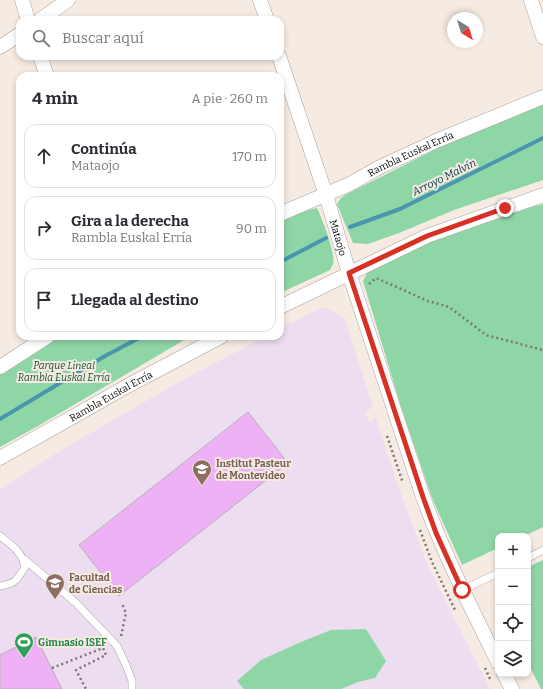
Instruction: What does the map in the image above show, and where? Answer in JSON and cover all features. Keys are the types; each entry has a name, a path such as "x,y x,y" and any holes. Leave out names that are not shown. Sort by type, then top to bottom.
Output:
{"street":[{"path":"22,0 27,16"},
{"path":"46,16 68,0"},
{"path":"260,0 266,16"},
{"path":"531,0 543,37"},
{"path":"0,48 16,37"},
{"path":"41,60 46,72"},
{"name":"Mataojo","path":"280,60 326,195 349,273 423,497 436,533 462,590 495,656"},
{"name":"Rambla Euskal Erría","path":"284,212 350,184 378,168 436,140 543,97"},
{"path":"284,305 427,236 543,195"},
{"path":"0,366 42,340"},
{"name":"Rambla Euskal Erría","path":"0,458 131,384 214,340"},
{"path":"506,677 512,689"}],"lane":[{"path":"0,536 20,553 24,559 76,603 117,646 132,681 132,689"},
{"path":"531,556 543,550"},
{"path":"0,586 10,585 17,580 25,567 24,559"},
{"path":"462,590 495,574"}],"path":[{"path":"369,284 376,278 428,301 449,307 486,335 543,350"},
{"path":"117,646 126,613 122,604"},
{"path":"52,668 103,648 106,655 76,670 86,689"}],"shaded area":[{"name":"Institut Pasteur de Montevideo","path":"323,307 344,317 373,407 364,413 370,422 376,418 397,483 428,566 490,689 0,689 0,490 58,452 186,378 259,340 284,340 284,327"}],"green space":[{"path":"543,104 543,180 454,210 368,244 353,243 337,204 345,195 456,139"},
{"path":"543,204 543,527 530,533 495,533 495,549 462,565 432,498 401,407 363,281 369,269 478,221"},
{"path":"317,208 331,244 333,264 330,270 284,291 284,216"},
{"name":"Parque Lineal Rambla Euskal Erría","path":"49,340 184,340 0,447 0,371"},
{"path":"543,560 543,689 541,689 531,669 531,566"},
{"path":"366,629 386,661 375,678 358,682 341,689 244,689 237,681 261,660 301,642 331,630"}],"building":[{"name":"Institut Pasteur de Montevideo","path":"248,412 288,463 119,596 79,545"},
{"name":"Gimnasio ISEF","path":"36,637 62,689 0,689 0,655"}],"waterway":[{"name":"Arroyo Malvín","path":"350,227 400,209 543,138"},
{"name":"Arroyo Malvín","path":"284,260 326,238"},
{"name":"Arroyo Malvín","path":"0,419 105,356 135,340"}],"place":[{"name":"Institut Pasteur de Montevideo","path":"202,486"},
{"name":"Facultad de Ciencias","path":"55,600"},
{"name":"Gimnasio ISEF","path":"24,659"}],"route":[{"path":"462,590 436,533 423,497 349,273 427,236 505,208"}]}
